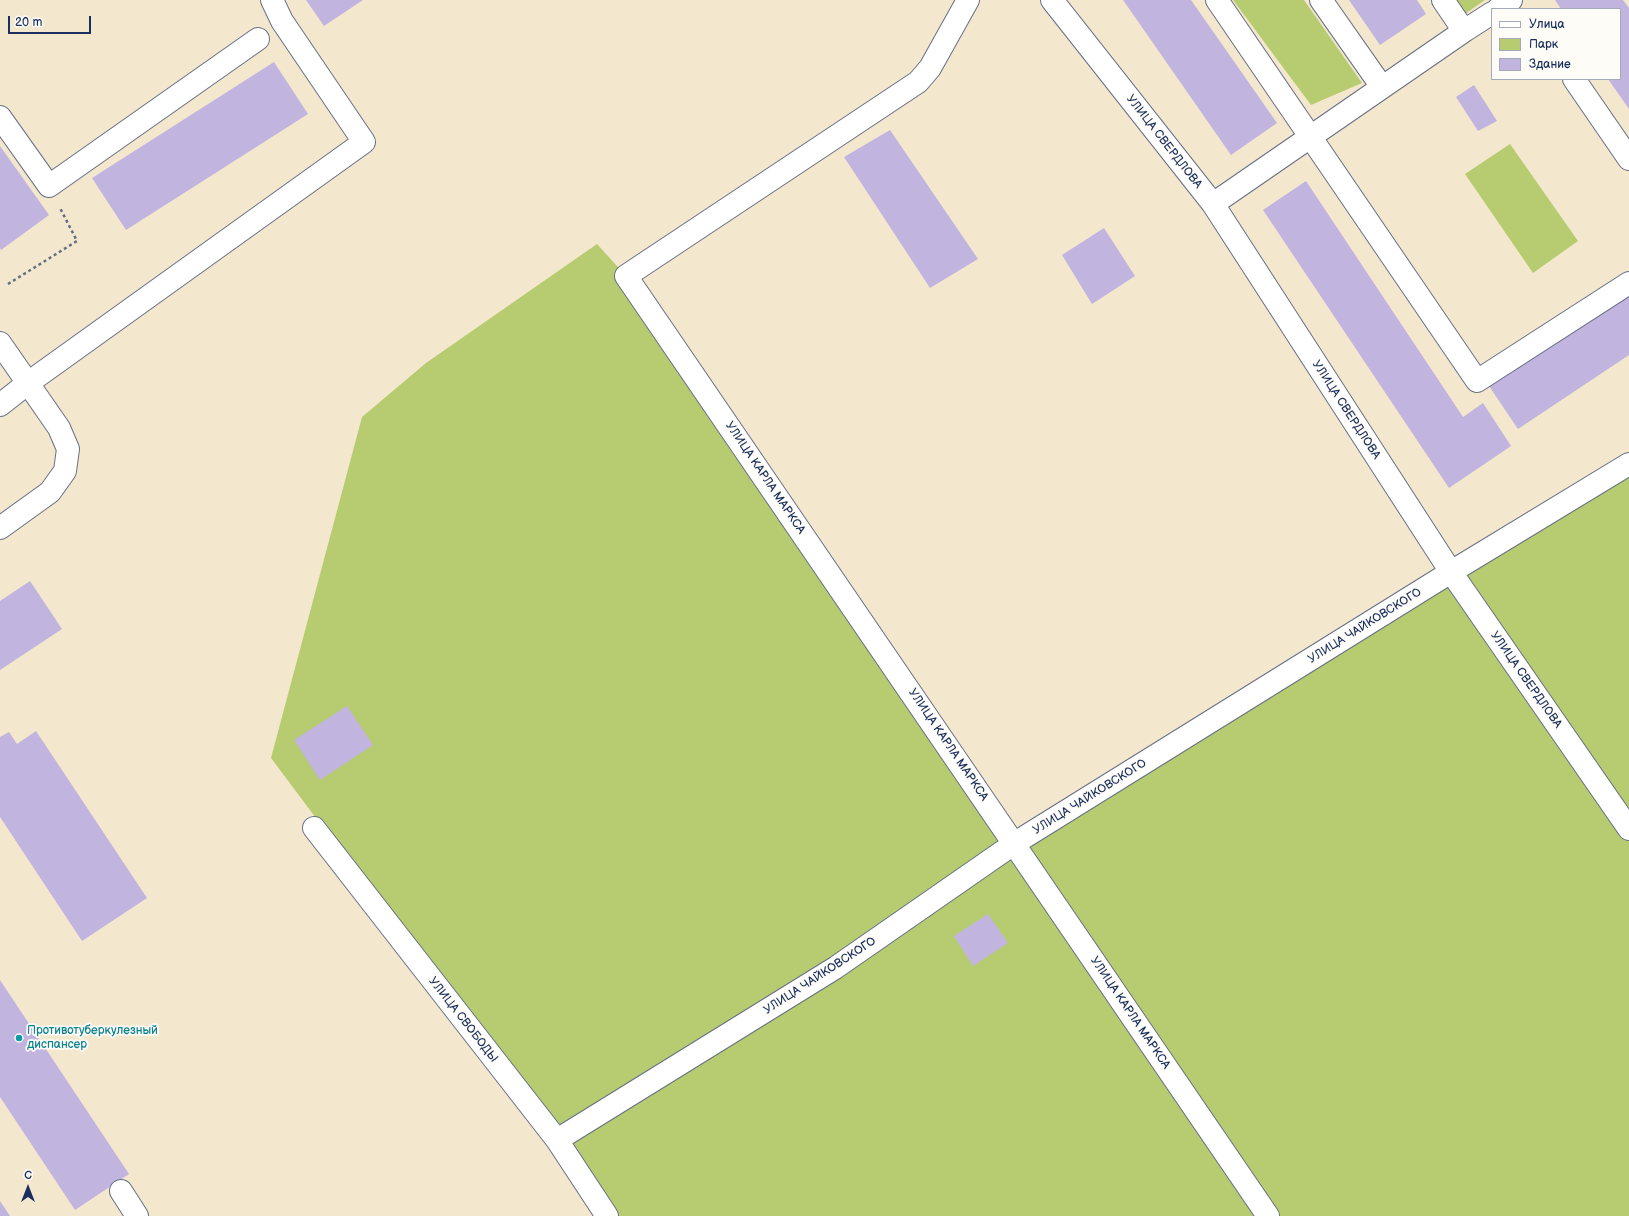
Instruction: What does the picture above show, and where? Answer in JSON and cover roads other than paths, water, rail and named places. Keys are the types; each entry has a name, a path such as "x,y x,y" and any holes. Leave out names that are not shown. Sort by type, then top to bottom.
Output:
{"street":[{"path":"0,405 28,383 364,142 282,21 272,0"},
{"name":"УЛИЦА КАРЛА МАРКСА","path":"968,0 930,68 918,82 626,276 1015,843 1268,1216"},
{"name":"УЛИЦА СВЕРДЛОВА","path":"1052,0 1213,204 1451,572 1629,829"},
{"path":"1217,0 1478,381 1629,283"},
{"path":"1321,0 1382,87"},
{"path":"1443,0 1464,31"},
{"path":"1500,8 1512,0"},
{"path":"1519,0 1525,8"},
{"path":"1213,204 1491,14"},
{"path":"0,117 49,186 258,38"},
{"path":"1575,80 1629,159"},
{"path":"0,343 60,428 68,449 65,471 50,492 0,528"},
{"name":"УЛИЦА ЧАЙКОВСКОГО","path":"557,1140 835,968 1015,843 1451,572 1629,464"},
{"name":"УЛИЦА СВОБОДЫ","path":"314,828 557,1140 607,1216"},
{"path":"121,1191 137,1216"}],"place":[{"name":"Противотуберкулезный диспансер","path":"19,1038"}]}
